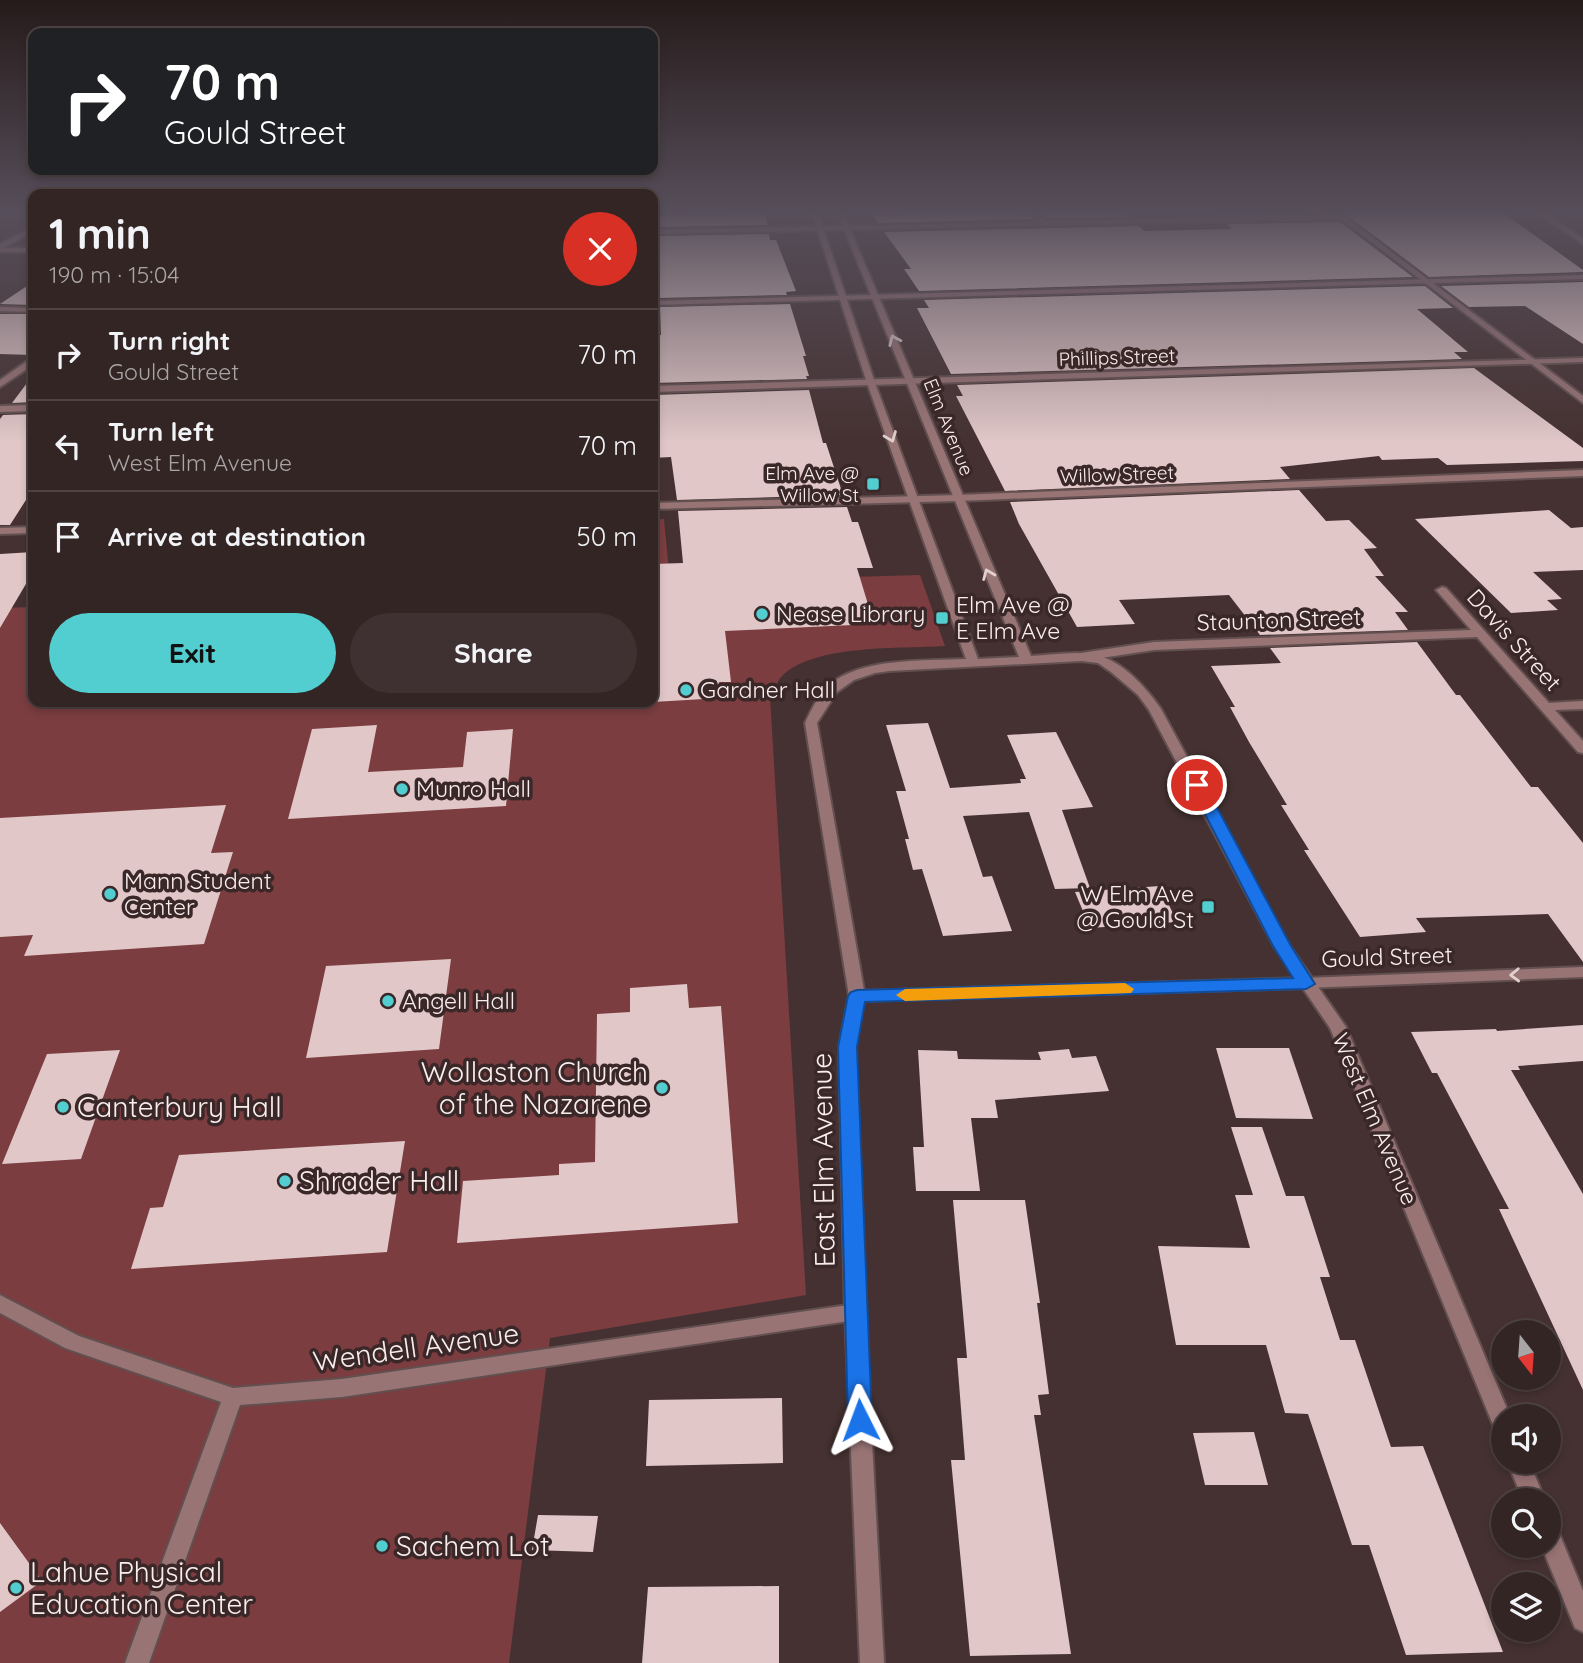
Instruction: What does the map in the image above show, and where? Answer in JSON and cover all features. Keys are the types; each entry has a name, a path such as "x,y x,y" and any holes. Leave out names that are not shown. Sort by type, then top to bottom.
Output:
{"street":[{"path":"839,288 871,383 973,662"},
{"name":"Elm Avenue","path":"869,288 912,382 1026,659"},
{"path":"658,303 1221,288"},
{"path":"1435,288 1583,400"},
{"path":"0,309 28,310"},
{"name":"Phillips Street","path":"658,389 1583,360"},
{"path":"1,383 28,364"},
{"path":"0,409 28,408"},
{"name":"Willow Street","path":"658,506 958,498 1583,473"},
{"path":"0,531 28,530"},
{"name":"Davis Street","path":"1441,590 1583,749"},
{"name":"Staunton Street","path":"1081,657 1154,646 1479,633"},
{"name":"West Elm Avenue","path":"973,662 1081,657 1101,660 1142,692 1155,709 1282,946 1338,1027 1495,1404"},
{"name":"East Elm Avenue","path":"872,1663 855,1312 847,1047 857,996 811,723 821,700 839,681 859,673 889,667 973,662"},
{"path":"1547,707 1583,705"},
{"name":"Gould Street","path":"857,996 1306,984 1583,972"},
{"name":"Wendell Avenue","path":"0,1303 72,1342 233,1396 342,1388 855,1312"},
{"path":"136,1663 233,1396"},
{"path":"1558,1558 1583,1619"}],"shaded area":[{"path":"664,519 670,582 920,575 945,646 884,648 818,657 799,664 784,674 770,697 806,1295 550,1338 509,1663 0,1663 0,608 28,607 28,707 658,707 658,520"}],"building":[{"path":"25,288 28,288 28,305 0,304"},
{"path":"659,288 795,288 796,291 786,292 787,295 659,298"},
{"path":"917,288 1039,288 919,291"},
{"path":"1427,288 1453,308 1417,309 1468,352 1454,352 1462,359 951,374 917,308 929,308 924,300"},
{"path":"1443,288 1583,288 1583,344 1525,306 1469,307"},
{"path":"790,304 806,356 803,356 809,376 806,376 807,379 658,383 660,307"},
{"path":"0,314 28,314 28,355 0,354"},
{"path":"1474,368 1583,448 1583,461 1447,465 1438,458 1382,460 1379,456 1280,467 1290,479 1005,491 956,396 963,396 957,385"},
{"path":"28,382 28,402 12,403"},
{"path":"809,390 823,443 826,443 843,495 677,500 671,457 658,458 658,395"},
{"path":"28,414 28,497 10,525 0,525 0,419 3,415"},
{"path":"1299,490 1326,521 1349,520 1377,548 1364,549 1384,576 1375,576 1408,612 1395,612 1408,630 1260,635 1229,595 1119,600 1135,624 1077,627 1019,524 1010,502"},
{"path":"847,507 852,522 858,522 873,568 857,568 874,624 725,631 731,682 719,682 721,698 658,702 658,564 683,563 678,511"},
{"path":"1549,510 1571,528 1583,527 1583,570 1533,572 1562,599 1547,600 1558,610 1511,613 1415,519"},
{"path":"28,552 28,580 0,628 0,554"},
{"path":"1417,642 1531,787 1538,787 1583,843 1583,962 1548,914 1416,918 1426,932 1360,937 1304,850 1309,850 1281,805 1287,805 1249,742 1230,707 1235,707 1211,666 1281,663 1270,648"},
{"path":"928,723 950,788 1021,783 1020,779 1026,779 1007,735 1056,732 1093,807 1062,810 1090,888 1055,889 1029,812 963,816 983,877 992,876 1012,931 943,936 922,869 913,870 905,839 909,839 896,791 906,791 886,725"},
{"name":"Munro Hall","path":"377,725 368,772 463,767 467,732 513,729 506,806 288,819 312,729"},
{"name":"Mann Student Center","path":"226,805 211,853 233,852 204,944 24,956 33,935 0,937 0,818"},
{"path":"1160,886 1177,922 1090,928 1075,892"},
{"name":"Angell Hall","path":"451,959 439,1049 306,1058 326,966"},
{"name":"Wollaston Church of the Nazarene","path":"687,984 689,1008 721,1006 738,1223 457,1243 463,1181 559,1175 559,1164 595,1162 597,1014 630,1012 630,988"},
{"path":"1583,1025 1583,1061 1518,1066 1520,1070 1511,1070 1583,1194 1583,1390 1561,1343 1561,1320 1551,1320 1499,1209 1509,1209 1437,1073 1432,1073 1411,1032 1497,1031"},
{"path":"1216,1048 1289,1048 1313,1119 1236,1118"},
{"path":"1069,1049 1072,1058 1096,1056 1109,1091 995,1100 998,1118 971,1118 980,1191 916,1191 913,1147 924,1147 918,1050 957,1051 958,1059 1041,1060 1038,1052"},
{"name":"Canterbury Hall","path":"120,1050 81,1159 2,1164 47,1054"},
{"path":"1231,1127 1262,1127 1286,1196 1304,1196 1330,1277 1320,1277 1340,1340 1355,1340 1391,1447 1423,1446 1491,1621 1491,1642 1499,1642 1503,1652 1406,1655 1369,1545 1352,1545 1308,1414 1285,1413 1266,1345 1176,1345 1158,1246 1250,1248 1235,1195 1253,1195"},
{"name":"Shrader Hall","path":"405,1141 387,1252 131,1269 150,1208 163,1207 179,1155"},
{"path":"953,1200 1025,1200 1040,1303 1037,1303 1049,1394 1038,1395 1041,1415 1034,1415 1071,1654 970,1656 951,1460 965,1460 957,1358 967,1358"},
{"path":"782,1398 783,1463 646,1466 649,1400"},
{"path":"1254,1432 1268,1485 1205,1485 1193,1433"},
{"path":"538,1515 598,1516 593,1552 532,1550"},
{"name":"Lahue Physical Education Center","path":"0,1523 42,1581 0,1612"},
{"path":"779,1586 779,1663 642,1663 648,1587"}],"slow traffic":[{"path":"905,995 1125,989"}],"place":[{"name":"Elm Ave @ Willow St","path":"873,484"},
{"name":"Nease Library","path":"762,614"},
{"name":"Elm Ave @ E Elm Ave","path":"942,618"},
{"name":"Gardner Hall","path":"686,690"},
{"name":"Munro Hall","path":"402,789"},
{"name":"Mann Student Center","path":"110,894"},
{"name":"W Elm Ave @ Gould St","path":"1208,907"},
{"name":"Angell Hall","path":"388,1001"},
{"name":"Wollaston Church of the Nazarene","path":"662,1088"},
{"name":"Canterbury Hall","path":"63,1107"},
{"name":"Shrader Hall","path":"285,1181"},
{"name":"Sachem Lot","path":"382,1546"},
{"name":"Lahue Physical Education Center","path":"16,1588"}],"route":[{"path":"860,1420 847,1047 857,996 1306,984 1282,946 1197,785"}]}
